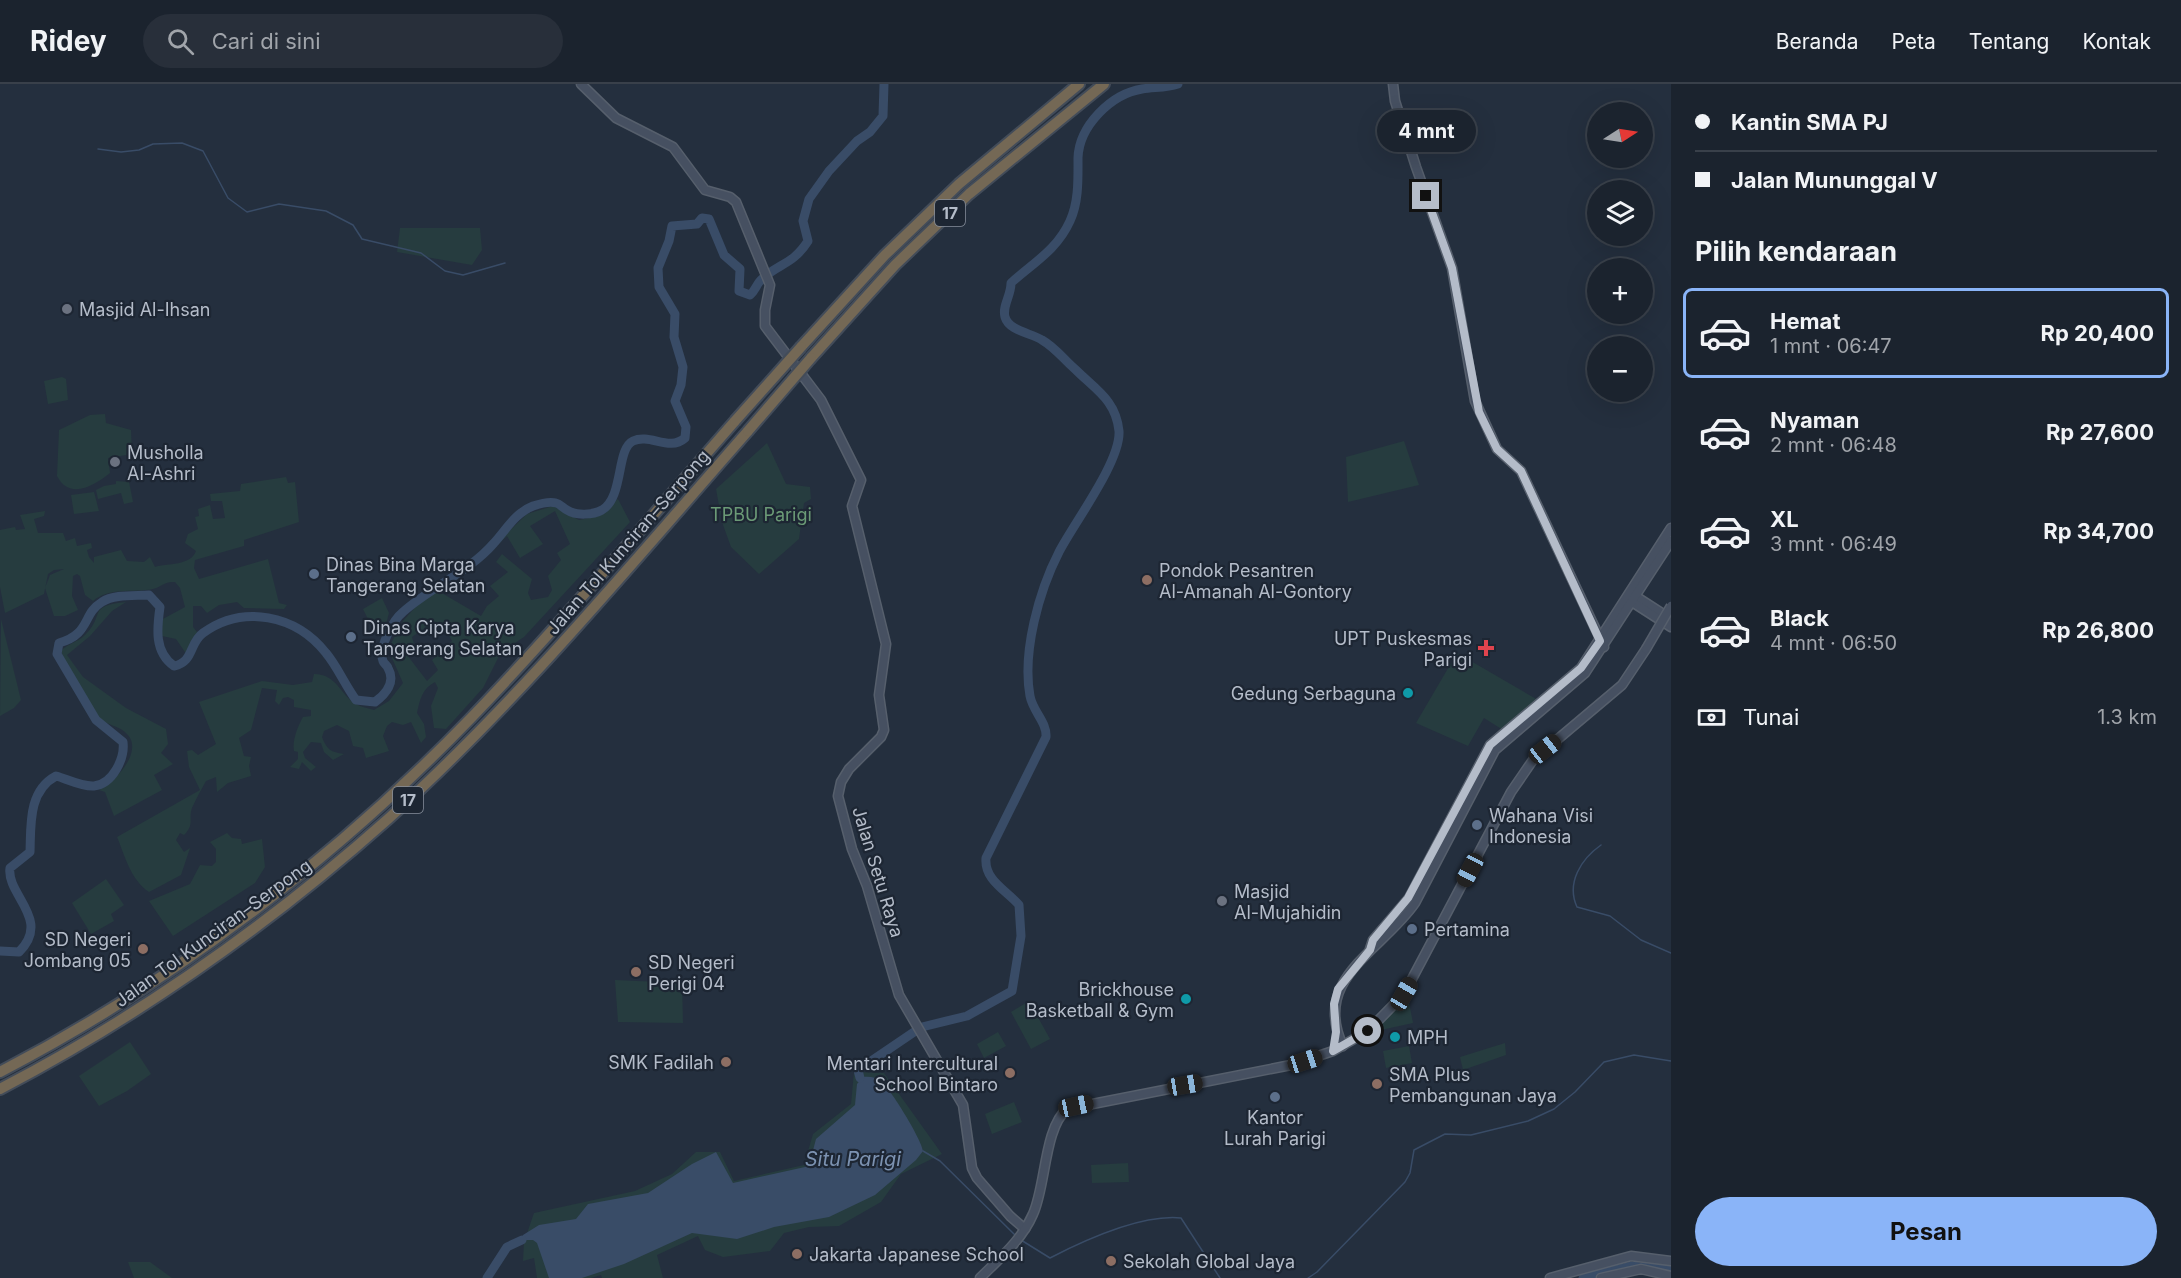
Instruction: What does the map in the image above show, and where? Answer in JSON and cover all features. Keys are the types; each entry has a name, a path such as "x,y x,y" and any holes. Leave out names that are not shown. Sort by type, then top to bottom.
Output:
{"highway":[{"name":"Jalan Tol Kunciran–Serpong","path":"0,1072 96,1018 171,970 282,888 378,806 470,719 885,255 959,184 1079,84"},
{"name":"Jalan Tol Kunciran–Serpong","path":"0,1089 103,1032 179,982 291,902 389,818 546,661 895,265 969,194 1104,84"}],"street":[{"name":"Jalan Setu Raya","path":"581,84 616,118 673,147 705,190 733,199 770,285 765,310 765,326 820,400 861,480 852,506 886,644 879,689 884,727 881,738 845,775 838,796 852,849 867,886 897,990 918,1031 963,1105 970,1156 975,1174 1024,1231"},
{"path":"1393,84 1395,101 1416,167 1452,268 1475,401 1497,449 1521,471 1602,644"},
{"path":"1333,1051 1337,992 1370,950 1373,940 1408,898 1458,809 1490,745 1581,668 1602,644 1671,528"},
{"path":"1631,597 1671,541"},
{"path":"1631,597 1671,619"},
{"path":"1631,597 1671,627"},
{"path":"980,1278 1024,1231 1037,1205 1053,1133 1062,1113 1067,1109 1266,1070 1333,1051 1386,1016 1404,994 1511,792 1533,760 1622,685 1671,606"},
{"path":"1336,1032 1342,1047"},
{"path":"1550,1278 1630,1256 1671,1261"},
{"path":"1600,1278 1641,1269 1671,1276"}],"green space":[{"path":"400,228 480,228 482,250 472,265 397,252"},
{"path":"62,377 66,379 68,400 48,404 44,381"},
{"path":"105,414 106,423 131,430 132,454 108,458 110,473 90,486 69,488 62,484 57,476 59,430 90,415"},
{"path":"1404,441 1419,485 1348,502 1346,457"},
{"name":"TPBU Parigi","path":"767,443 786,484 810,487 811,499 804,503 799,539 759,574 731,547 722,522 716,489"},
{"path":"286,477 288,483 295,482 299,522 244,540 244,546 195,560 194,568 199,579 268,559 279,603 287,605 284,609 244,608 237,602 219,605 207,613 201,606 193,606 193,627 197,632 187,655 176,639 162,636 161,620 185,607 180,588 175,582 153,589 106,594 93,601 85,595 80,576 77,574 73,576 72,596 78,610 65,616 54,616 45,588 44,594 5,613 0,587 0,530 15,527 16,530 25,529 20,515 45,511 44,516 34,519 38,533 63,533 66,541 75,538 77,546 91,543 92,548 87,550 94,563 94,557 121,550 127,561 144,562 150,557 155,567 184,562 193,556 196,551 185,543 188,534 198,529 195,517 199,516 198,509 210,505 213,519 225,518 222,501 211,501 210,494 240,491 241,484","holes":["64,569 50,575 45,587 48,574 54,570"]},
{"path":"116,481 129,482 133,502 124,504 121,493 98,499 96,490 116,484"},
{"path":"94,492 99,511 74,514 71,495"},
{"path":"618,499 630,522 524,637 501,652 483,688 446,729 434,728 431,706 438,688 435,682 424,691 417,713 424,724 426,737 421,743 411,722 403,725 392,722 387,726 383,736 389,751 366,758 363,748 353,746 349,731 337,725 324,731 322,737 330,750 344,754 333,760 324,752 321,743 311,742 303,752 305,758 316,767 311,771 302,762 299,769 290,767 298,759 298,752 294,751 297,729 303,717 311,716 311,710 294,707 294,700 288,697 283,698 279,705 275,701 277,690 262,688 251,730 239,738 244,756 251,757 249,766 251,776 228,783 217,792 216,777 206,781 192,808 189,828 184,835 180,833 176,840 184,852 190,848 181,875 149,892 137,881 117,837 200,790 189,767 187,751 192,750 198,755 216,744 199,702 262,681 293,685 312,682 314,674 322,675 333,681 360,706 374,710 389,701 403,683 388,649 403,621 420,602 476,563 527,514 553,506 579,520 598,516","holes":["555,511 570,544 557,553 561,560 548,576 552,590 548,597 531,600 528,593 532,579 502,554 496,562 508,572 490,586 499,596 487,606 481,616 440,592 474,567 507,536 520,558 543,544 530,526","442,623 452,641 432,660 438,670 427,681 404,651 414,644 412,637 426,627 430,633"]},
{"path":"382,598 389,613 385,628 371,625 363,609"},
{"path":"126,602 112,611 90,636 67,655 83,677 126,708 166,729 168,744 161,753 173,764 154,775 162,790 114,816 105,792 99,790 112,781 125,767 132,750 132,742 125,732 96,716 77,685 61,651 85,635 101,609"},
{"path":"1,619 21,700 14,708 0,716"},
{"path":"1457,653 1538,700 1503,730 1484,718 1468,746 1416,723"},
{"path":"227,833 232,838 241,839 242,844 262,839 265,867 255,883 173,936 149,901 190,884 200,865 212,866 216,862 216,849 210,842"},
{"path":"106,879 124,905 111,914 114,921 91,934 72,903"},
{"path":"615,980 682,983 683,1023 618,1022"},
{"path":"1408,997 1413,1023 1381,1030 1378,1027"},
{"path":"1029,1001 1050,1039 1031,1049 1011,1012"},
{"path":"998,1032 1006,1046 984,1058 977,1044"},
{"path":"130,1042 151,1074 127,1091 99,1106 79,1076"},
{"path":"1505,1043 1506,1055 1463,1070 1460,1057"},
{"path":"1409,1046 1412,1063 1386,1068 1383,1051"},
{"name":"Situ Parigi","path":"854,1072 884,1073 942,1154 901,1174 881,1202 839,1226 809,1227 784,1233 770,1251 723,1257 705,1250 698,1236 657,1255 663,1278 602,1278 601,1275 591,1278 537,1278 534,1258 523,1261 524,1242 534,1213 635,1191 672,1174 696,1152 720,1152 734,1181 804,1165 813,1134 851,1104"},
{"path":"1014,1102 1022,1122 992,1134 985,1114"},
{"path":"1128,1163 1129,1182 1092,1183 1091,1165"},
{"path":"128,1262 150,1262 172,1278 134,1278"}],"water":[{"name":"Situ Parigi","path":"863,1077 881,1081 912,1126 923,1151 916,1160 875,1195 829,1217 774,1227 737,1239 692,1233 624,1264 582,1278 549,1278 537,1243 533,1240 522,1240 523,1235 539,1225 576,1219 588,1204 648,1193 692,1164 716,1152 733,1183 805,1167 811,1158 816,1139 855,1105 857,1084"}],"waterway":[{"path":"0,951 19,952 28,940 31,929 30,918 14,888 10,868 30,852 33,810 40,790 56,776 85,785 101,784 112,775 122,755 123,742 96,720 57,654 59,643 76,634 91,612 107,599 149,595 160,607 158,631 160,647 174,666 185,661 195,642 203,633 219,624 235,619 268,618 284,622 314,640 334,664 356,700 375,702 389,687 391,678 388,667 383,661 384,642 403,612 484,553 516,517 527,509 550,502 580,514 602,510 614,495 624,453 633,441 646,439 673,443 685,438 686,427 675,401 681,385 683,367 674,337 675,314 659,287 658,268 669,241 672,226 697,224 702,218 709,219 724,255 740,269 739,291 750,295 767,274 791,260 808,241 803,221 809,199 829,171 857,141 870,132 883,116 884,84"},
{"path":"922,1027 967,1016 1012,991 1021,936 1019,905 992,879 988,873 986,858 1046,737 1046,732 1030,696 1028,679 1030,641 1039,603 1059,552 1105,475 1118,444 1117,420 1104,396 1047,343 1016,329 1007,322 1005,309 1011,283 1044,255 1065,231 1073,214 1076,198 1080,146 1084,134 1099,113 1119,97 1130,92 1178,84"},
{"path":"98,149 121,152 139,150 153,144 182,143 203,151 228,198 247,212 279,204 326,211 353,225 362,239 421,253 445,271 463,275 505,263"},
{"path":"1601,845 1587,857 1577,872 1573,889 1577,907 1610,916 1641,940 1671,953"},
{"path":"860,1078 858,1070 914,1032"},
{"path":"1308,1278 1317,1272 1405,1182 1410,1173 1414,1150 1445,1134 1471,1135 1528,1121 1554,1109 1575,1092 1604,1062 1634,1055 1671,1061"},
{"path":"923,1151 940,1161 1015,1235"},
{"path":"1021,1240 1050,1258 1096,1236 1131,1224 1165,1218 1181,1218 1220,1278"},
{"path":"487,1278 507,1247 522,1240"},
{"path":"1583,1278 1631,1266 1671,1270"}],"place":[{"name":"Masjid Al-Ihsan","path":"67,309"},
{"name":"Musholla Al-Ashri","path":"115,462"},
{"name":"Dinas Bina Marga Tangerang Selatan","path":"314,574"},
{"name":"Pondok Pesantren Al-Amanah Al-Gontory","path":"1147,580"},
{"name":"Dinas Cipta Karya Tangerang Selatan","path":"351,637"},
{"name":"UPT Puskesmas Parigi","path":"1486,648"},
{"name":"Gedung Serbaguna","path":"1408,693"},
{"name":"Wahana Visi Indonesia","path":"1477,825"},
{"name":"Masjid Al-Mujahidin","path":"1222,901"},
{"name":"Pertamina","path":"1412,929"},
{"name":"SD Negeri Jombang 05","path":"143,949"},
{"name":"SD Negeri Perigi 04","path":"636,972"},
{"name":"Brickhouse Basketball & Gym","path":"1186,999"},
{"name":"MPH","path":"1395,1037"},
{"name":"SMK Fadilah","path":"726,1062"},
{"name":"Mentari Intercultural School Bintaro","path":"1010,1073"},
{"name":"SMA Plus Pembangunan Jaya","path":"1377,1084"},
{"name":"Kantor Lurah Parigi","path":"1275,1097"},
{"name":"Jakarta Japanese School","path":"797,1254"},
{"name":"Sekolah Global Jaya","path":"1111,1261"}],"route":[{"path":"1368,1031 1333,1051 1336,1032 1334,1000 1338,989 1370,950 1373,940 1402,908 1490,745 1581,668 1600,641 1521,471 1497,449 1479,412 1471,380 1461,310 1452,268 1426,196"}]}
